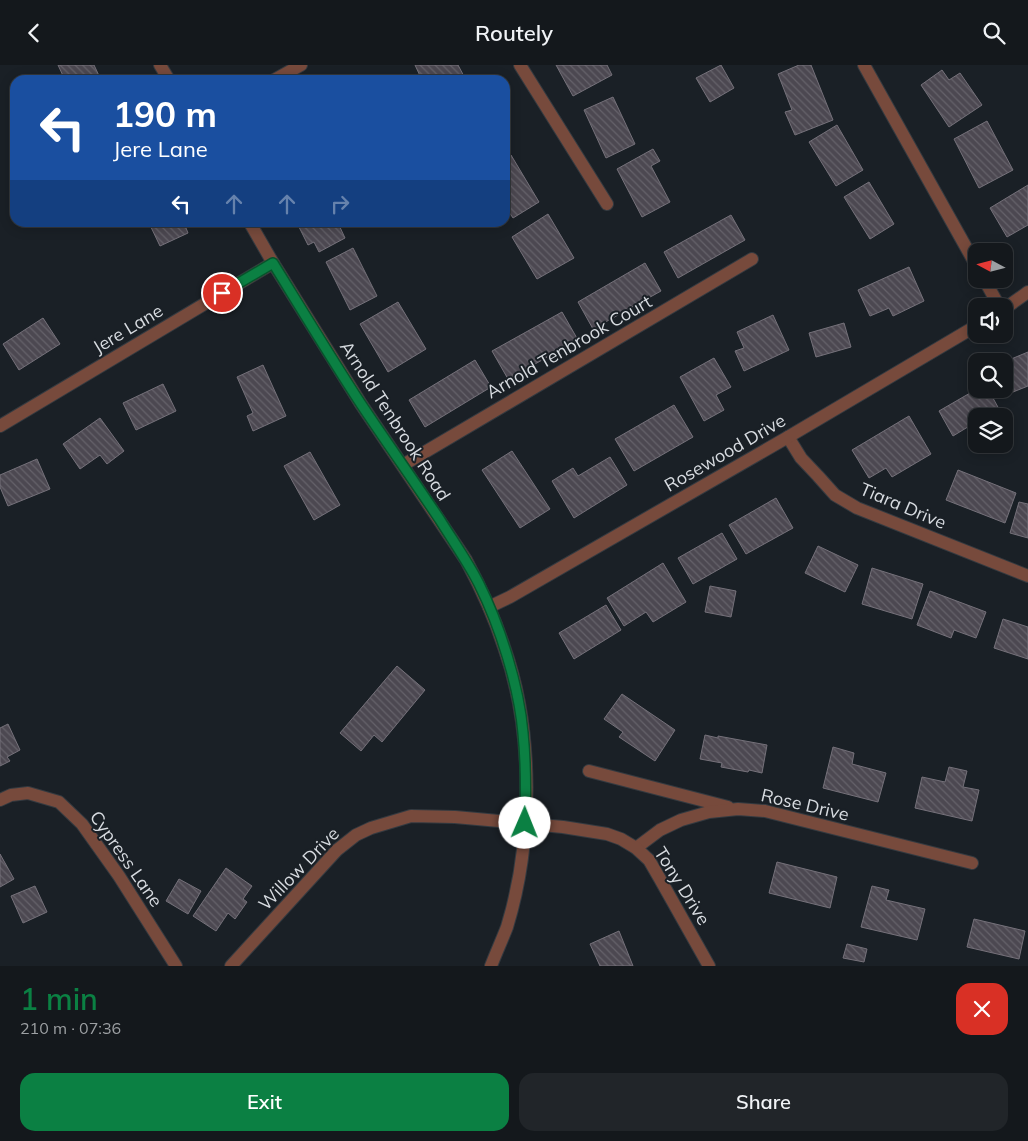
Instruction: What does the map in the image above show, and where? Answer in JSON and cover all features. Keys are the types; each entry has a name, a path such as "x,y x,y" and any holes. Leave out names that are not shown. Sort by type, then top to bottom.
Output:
{"street":[{"path":"283,75 301,65"},
{"path":"520,65 607,204"},
{"path":"864,65 968,251"},
{"name":"Arnold Tenbrook Road","path":"252,227 361,404 466,560 489,607 505,648 516,688 523,731 526,779 525,823 517,883 506,927 491,966"},
{"name":"Arnold Tenbrook Court","path":"403,465 752,259"},
{"name":"Jere Lane","path":"0,426 273,263"},
{"path":"1013,303 1028,292"},
{"name":"Rosewood Drive","path":"489,607 510,597 788,437 968,331"},
{"name":"Tiara Drive","path":"788,437 801,458 835,495 857,508 1028,575"},
{"path":"589,771 738,809"},
{"name":"Cypress Lane","path":"0,800 11,795 28,793 58,803 82,824 119,876 176,966"},
{"name":"Rose Drive","path":"636,848 653,834 681,820 709,812 738,809 765,811 972,863"},
{"name":"Willow Drive","path":"231,966 337,850 356,835 371,828 411,816 455,817 525,823"},
{"name":"Tony Drive","path":"525,823 607,834 622,839 636,848 649,860 709,966"}],"building":[{"path":"58,65 94,65 99,75 63,75"},
{"path":"415,65 458,65 463,75 420,75"},
{"path":"556,65 607,65 612,75 573,96"},
{"path":"721,65 734,88 710,102 696,78"},
{"path":"799,65 811,65 833,120 795,135 785,112 792,110 778,74"},
{"path":"942,70 949,80 960,73 982,105 949,127 921,85"},
{"path":"613,97 635,144 606,158 584,110"},
{"path":"987,121 1013,170 979,188 954,139"},
{"path":"837,125 863,170 836,186 809,142"},
{"path":"653,149 660,161 651,166 670,202 642,217 617,169"},
{"path":"510,156 539,202 513,218 510,214"},
{"path":"869,182 894,224 870,239 844,197"},
{"path":"1028,185 1028,225 1007,237 990,208"},
{"path":"548,214 574,258 537,279 512,237"},
{"path":"731,215 745,240 678,278 664,252"},
{"path":"151,227 186,227 188,233 160,246"},
{"path":"299,227 340,227 345,238 319,252 314,242 308,245"},
{"path":"353,248 377,296 350,310 326,262"},
{"path":"645,263 661,291 593,329 578,302"},
{"path":"909,267 924,301 893,316 889,308 870,316 858,290"},
{"path":"398,302 426,349 388,372 360,324"},
{"path":"562,312 578,340 508,379 492,351"},
{"path":"773,315 789,350 744,371 735,351 744,348 737,332"},
{"path":"43,318 60,344 19,370 3,344"},
{"path":"844,323 851,347 816,357 809,333"},
{"path":"1028,352 1028,386 1013,392 1013,358"},
{"path":"714,358 731,387 716,395 724,410 704,421 680,377"},
{"path":"475,360 491,387 425,427 409,400"},
{"path":"263,365 286,416 253,431 247,416 253,413 237,377"},
{"path":"163,384 176,411 136,430 123,403"},
{"path":"968,394 968,398 993,398 998,408 968,408 968,427 953,436 939,411"},
{"path":"674,405 693,437 634,471 615,439"},
{"path":"909,416 931,454 892,477 886,468 869,478 852,450"},
{"path":"100,418 124,451 107,464 100,455 80,469 63,444"},
{"path":"512,451 550,509 520,528 482,470"},
{"path":"310,452 340,505 314,520 284,466"},
{"path":"610,457 627,485 574,518 552,481 573,468 578,476"},
{"path":"37,459 50,489 8,506 0,487 0,475"},
{"path":"958,470 1016,493 1005,523 946,500"},
{"path":"776,498 793,528 746,554 729,525"},
{"path":"1019,502 1028,504 1028,538 1010,533"},
{"path":"722,533 737,559 693,584 678,558"},
{"path":"818,546 858,565 845,592 805,573"},
{"path":"663,563 686,602 653,622 646,612 624,626 607,598"},
{"path":"872,568 923,584 912,619 862,604"},
{"path":"710,586 736,591 731,617 705,612"},
{"path":"930,591 986,612 976,638 954,630 951,638 917,625"},
{"path":"606,605 621,630 574,659 559,633"},
{"path":"1003,619 1028,627 1028,659 994,648"},
{"path":"397,666 425,690 382,742 374,735 361,751 340,733"},
{"path":"622,694 675,730 655,761 619,737 623,732 604,719"},
{"path":"8,724 20,750 7,757 10,761 0,766 0,728"},
{"path":"705,735 767,745 762,773 721,767 722,763 700,759"},
{"path":"833,747 854,753 852,764 886,773 878,802 823,788"},
{"path":"949,767 967,771 963,787 979,790 972,821 915,808 922,777 945,782"},
{"path":"0,854 14,879 0,887"},
{"path":"777,862 837,877 830,908 769,893"},
{"path":"226,868 252,886 243,899 247,902 235,919 228,913 216,931 193,916"},
{"path":"179,879 201,891 188,914 166,901"},
{"path":"35,886 47,912 23,923 11,896"},
{"path":"872,886 889,890 886,900 925,909 917,940 861,927"},
{"path":"974,919 1025,931 1019,959 967,947"},
{"path":"619,931 633,966 600,966 590,944"},
{"path":"847,944 867,949 864,962 843,958"}],"route":[{"path":"222,293 273,263 361,404 466,560 489,607 505,648 516,688 523,731 526,779 525,823"}]}
